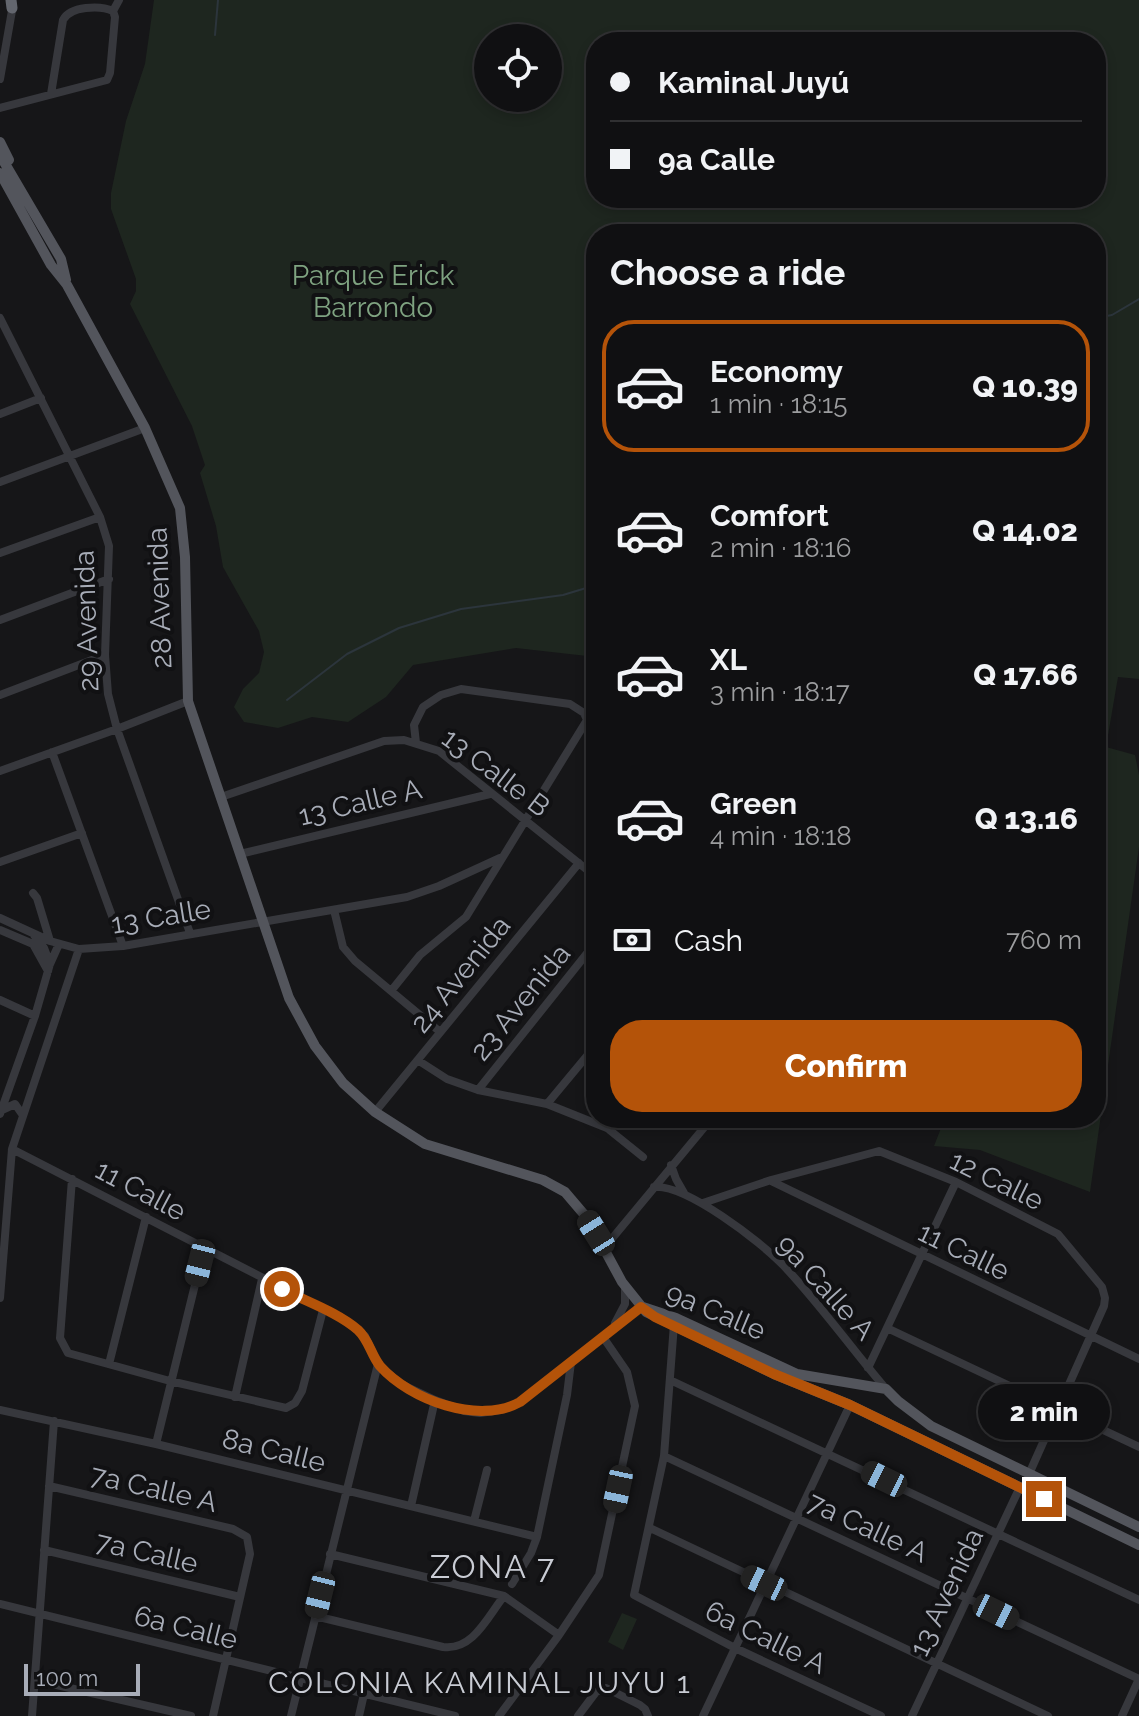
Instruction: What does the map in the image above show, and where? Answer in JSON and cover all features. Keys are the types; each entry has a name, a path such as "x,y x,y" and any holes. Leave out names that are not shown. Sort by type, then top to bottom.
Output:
{"main road":[{"path":"0,142 8,187"},
{"name":"28 Avenida","path":"0,155 8,187"},
{"name":"28 Avenida","path":"0,173 61,259 67,285 145,428 180,508 185,557 188,701 289,998 315,1046 343,1083 375,1112 425,1144 543,1180 565,1192 588,1219 625,1287 641,1307"},
{"name":"9a Calle","path":"641,1307 655,1317 774,1374 850,1405 1139,1545"},
{"name":"9a Calle","path":"641,1307 676,1318 797,1374 886,1389"},
{"path":"886,1389 931,1426 1139,1527"},
{"path":"884,1421 898,1411 898,1401"}],"street":[{"path":"113,11 119,0"},
{"path":"0,79 12,3"},
{"path":"0,108 107,80 115,17 113,11 107,8 67,13 63,20 51,94"},
{"path":"1,16 9,27"},
{"name":"29 Avenida","path":"0,318 71,455 100,517 109,546 105,655 108,694 117,729 190,933"},
{"path":"0,345 12,341"},
{"path":"0,414 41,398"},
{"path":"0,482 145,428"},
{"path":"0,553 100,517"},
{"path":"0,620 109,579"},
{"path":"0,695 105,655"},
{"path":"416,743 414,725 423,707 441,695 461,689 570,704 586,718"},
{"path":"0,771 188,701"},
{"path":"391,991 420,955 466,917 586,722"},
{"name":"13 Calle B","path":"221,797 384,741 404,740 439,751 586,869"},
{"path":"52,752 123,946"},
{"name":"13 Calle A","path":"240,854 490,794"},
{"path":"0,862 82,833"},
{"name":"13 Calle","path":"0,918 55,943 79,949 123,946 407,897 502,857"},
{"name":"24 Avenida","path":"375,1112 579,863"},
{"path":"1,1112 35,1016 55,943 33,893"},
{"path":"334,910 343,947 355,961 439,1031"},
{"path":"0,930 33,944 49,967"},
{"path":"30,932 44,948 49,967"},
{"path":"0,1298 12,1149 79,949"},
{"name":"23 Avenida","path":"478,1090 586,955"},
{"path":"0,1000 35,1016"},
{"path":"547,1104 586,1057"},
{"path":"419,1061 447,1079 478,1090 547,1104 586,1120"},
{"path":"1,1112 15,1104 22,1114"},
{"path":"607,1128 643,1157"},
{"path":"605,1247 703,1128"},
{"name":"11 Calle","path":"12,1149 343,1319 365,1336 378,1364 399,1383 435,1400 472,1412 501,1410 526,1398 641,1307"},
{"name":"12 Calle","path":"703,1203 771,1180 879,1151 956,1182 1058,1234 1102,1287 1105,1298 1092,1338"},
{"path":"671,1165 679,1186 687,1196"},
{"path":"72,1179 60,1335 62,1346 72,1355 282,1408 293,1405 302,1391 323,1310"},
{"name":"11 Calle","path":"771,1180 1139,1359"},
{"path":"868,1368 956,1182"},
{"name":"9a Calle A","path":"654,1187 667,1187 703,1203 782,1264 886,1389"},
{"path":"109,1364 146,1217"},
{"path":"156,1444 204,1248"},
{"path":"235,1397 262,1279"},
{"name":"11 Calle","path":"605,1335 625,1304 625,1287"},
{"path":"674,1324 664,1456 650,1528 1048,1716"},
{"path":"887,1328 1139,1447"},
{"path":"499,1716 598,1578 634,1411 634,1395 627,1372 605,1335"},
{"path":"1029,1474 1092,1338"},
{"path":"512,1584 537,1537 571,1362"},
{"path":"291,1716 378,1364"},
{"path":"670,1380 1139,1600"},
{"path":"369,1399 381,1383 399,1383"},
{"path":"411,1506 435,1400"},
{"path":"706,1715 764,1583 850,1405"},
{"name":"8a Calle","path":"0,1410 156,1444 537,1537"},
{"path":"32,1716 54,1421"},
{"name":"7a Calle A","path":"664,1456 1139,1679"},
{"path":"474,1521 487,1470"},
{"name":"7a Calle A","path":"49,1486 233,1529 247,1537 250,1554 240,1597"},
{"name":"13 Avenida","path":"912,1716 1020,1487"},
{"name":"6a Calle A","path":"650,1528 634,1595 735,1648 881,1716"},
{"name":"7a Calle","path":"44,1550 240,1597"},
{"path":"330,1554 504,1596 559,1635"},
{"path":"315,1616 456,1648 471,1639 504,1596"},
{"path":"213,1716 240,1597"},
{"name":"6a Calle","path":"0,1604 455,1716"},
{"path":"1122,1716 1139,1679"},
{"path":"35,1680 191,1716"},
{"path":"578,1716 601,1689 612,1690 640,1705 648,1716"},
{"path":"359,1716 364,1694"}],"green space":[{"name":"Parque Erick Barrondo","path":"154,0 1139,0 1139,679 1118,677 1106,747 1106,224 586,224 586,656 516,648 413,665 386,697 348,722 312,717 278,728 244,722 234,707 243,689 259,673 264,652 259,631 223,567 216,526 200,473 205,465 192,426 130,304 136,291 136,279 111,209 111,193 126,121 145,64"},
{"name":"Parque Erick Barrondo","path":"1106,747 1135,755 1139,775 1139,847 1106,1079"},
{"name":"Parque Erick Barrondo","path":"941,1128 1099,1128 1090,1192 980,1150 934,1146"},
{"path":"622,1613 637,1619 623,1650 608,1642"}],"waterway":[{"path":"215,35 218,0"},
{"path":"1106,316 1139,299"},
{"path":"287,700 347,654 399,628 461,609 563,595 586,588"}],"district":[{"name":"ZONA 7","path":"493,1567"},
{"name":"COLONIA KAMINAL JUYU 1","path":"480,1683"}],"route":[{"path":"282,1289 356,1328 365,1336 378,1364 399,1383 464,1411 480,1413 514,1406 641,1307 655,1317 774,1374 835,1398 1044,1499"}]}
